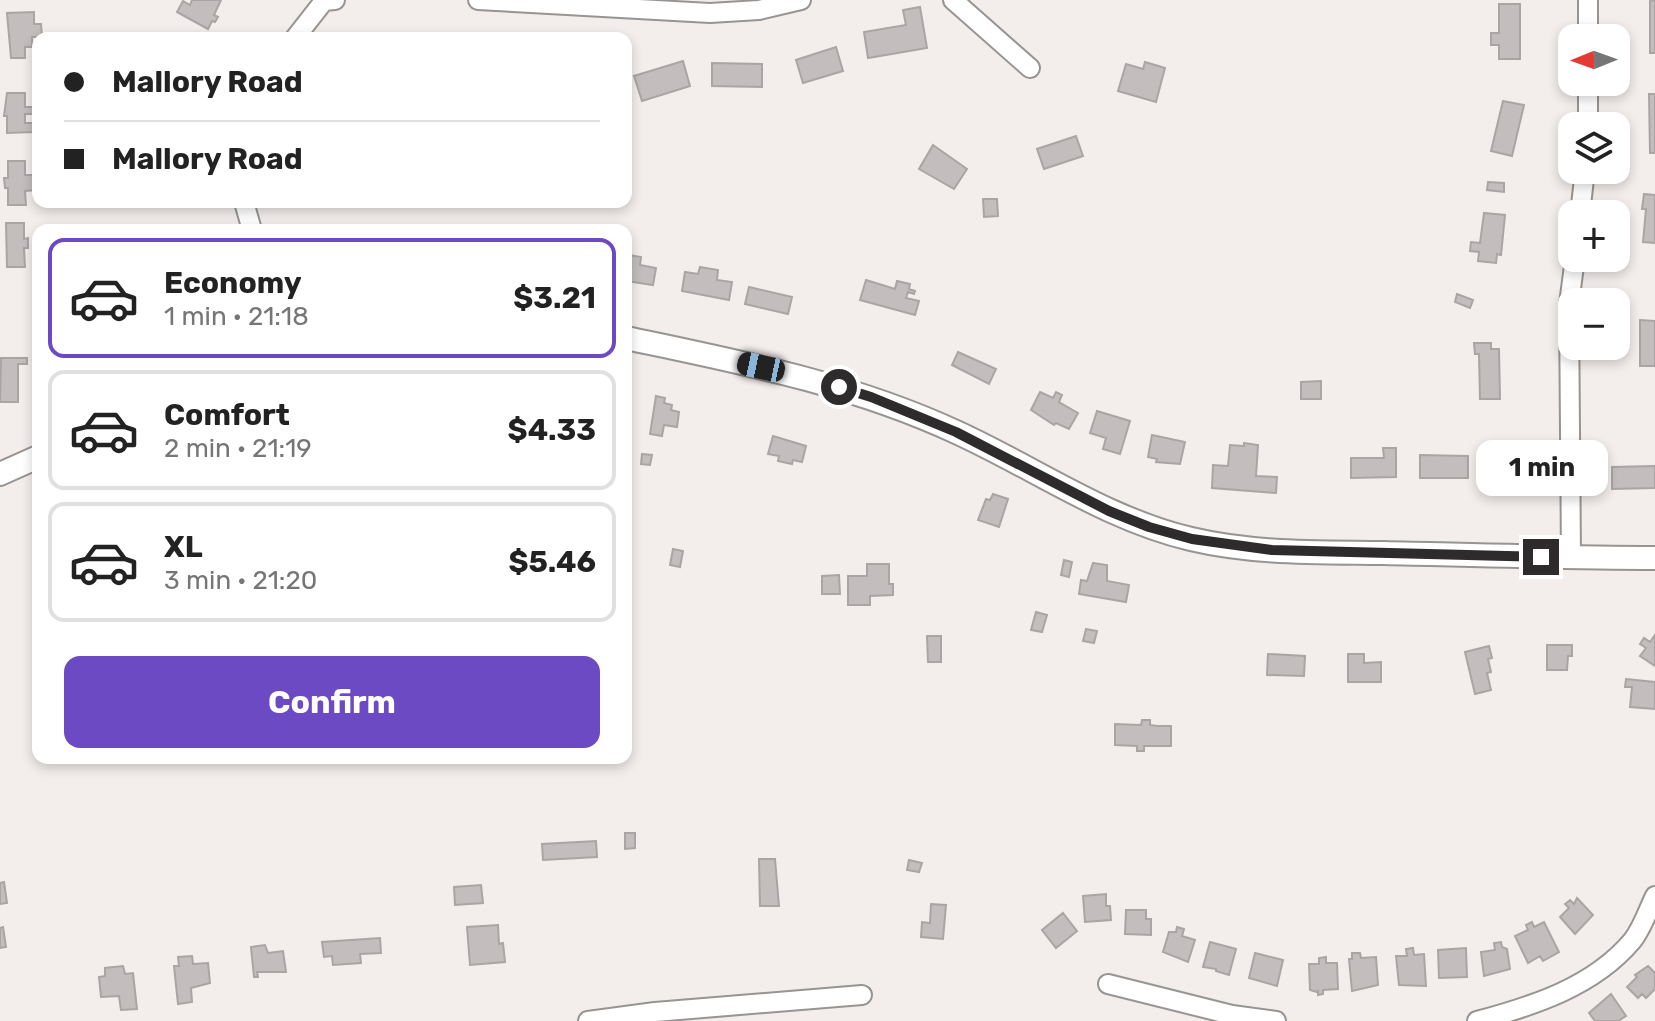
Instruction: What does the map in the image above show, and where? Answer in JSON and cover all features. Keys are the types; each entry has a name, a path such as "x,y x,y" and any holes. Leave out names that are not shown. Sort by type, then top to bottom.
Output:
{"street":[{"path":"300,32 324,0 335,0"},
{"path":"478,0 710,13 759,10 801,0"},
{"path":"953,0 1030,68"},
{"path":"1588,0 1588,24"},
{"path":"1571,558 1569,304 1573,272"},
{"path":"632,339 788,373 871,397 956,432 1109,511 1192,539 1272,550 1655,558"},
{"path":"0,474 32,460"},
{"path":"1477,1021 1531,1007 1595,975 1634,940 1655,896"},
{"path":"1108,984 1232,1015 1276,1021"},
{"path":"588,1021 862,995"}],"building":[{"path":"192,0 221,0 214,15 218,17 208,29 177,12 183,1 190,5"},
{"path":"1655,0 1655,53 1650,53 1650,1"},
{"path":"1499,4 1520,4 1520,59 1499,59 1499,45 1491,45 1491,33 1499,33"},
{"path":"920,7 927,48 868,58 864,32 906,25 903,10"},
{"path":"34,12 34,24 41,24 42,32 32,32 32,47 25,47 25,58 11,58 7,13"},
{"path":"836,47 843,71 803,83 796,60"},
{"path":"683,61 690,86 642,101 634,76"},
{"path":"1145,62 1165,68 1156,102 1118,91 1126,64 1143,69"},
{"path":"712,63 762,64 762,87 712,86"},
{"path":"7,93 25,93 25,107 32,107 32,114 25,114 25,123 32,123 32,132 7,133 7,116 4,116"},
{"path":"1649,94 1655,94 1655,153 1650,153"},
{"path":"1503,101 1524,105 1512,156 1491,151"},
{"path":"1076,136 1083,156 1044,169 1037,149"},
{"path":"933,145 967,169 954,189 919,169"},
{"path":"8,161 25,161 25,175 32,175 32,190 25,191 26,205 8,205 8,188 5,188 4,178 8,178"},
{"path":"1488,182 1504,183 1504,192 1487,190"},
{"path":"1644,194 1655,195 1655,243 1643,242"},
{"path":"983,199 997,199 998,216 984,217"},
{"path":"1484,213 1505,215 1501,255 1497,254 1496,263 1478,261 1479,252 1470,251 1471,242 1480,243"},
{"path":"6,223 24,223 24,239 28,238 28,248 24,248 25,267 7,267"},
{"path":"632,256 641,257 640,265 656,268 653,285 632,282"},
{"path":"700,267 718,270 717,280 732,282 729,300 682,291 685,272 698,274"},
{"path":"866,280 895,289 897,281 910,284 909,289 915,291 914,294 908,292 906,298 919,301 915,315 860,300"},
{"path":"749,287 792,297 788,314 745,304"},
{"path":"1457,294 1473,300 1470,308 1455,302"},
{"path":"1640,320 1655,321 1655,366 1640,366"},
{"path":"1474,343 1491,343 1491,349 1499,349 1500,399 1480,399 1479,354 1475,354"},
{"path":"958,352 996,369 989,384 952,365"},
{"path":"1,358 27,358 27,364 18,364 18,402 0,402"},
{"path":"1321,381 1321,399 1301,399 1301,382"},
{"path":"1040,392 1053,398 1056,392 1062,395 1059,402 1078,413 1069,429 1056,423 1054,425 1031,410"},
{"path":"656,396 665,398 664,403 672,405 671,410 679,412 677,427 664,425 662,436 650,434"},
{"path":"1097,411 1130,421 1120,454 1103,449 1106,438 1090,433"},
{"path":"1152,435 1185,442 1180,464 1156,462 1157,459 1148,457"},
{"path":"773,436 806,446 802,462 793,460 792,464 778,461 779,456 768,454"},
{"path":"1244,443 1258,445 1256,476 1277,477 1276,493 1212,488 1213,465 1228,466 1230,445 1244,446"},
{"path":"1383,448 1396,448 1396,477 1351,478 1351,458 1384,458"},
{"path":"642,454 652,455 650,465 641,464"},
{"path":"1420,455 1468,456 1468,478 1420,478"},
{"path":"1492,457 1537,458 1536,478 1491,477"},
{"path":"1655,466 1655,488 1612,489 1612,467"},
{"path":"993,494 1008,499 999,527 978,520 986,499 990,500"},
{"path":"673,549 683,551 680,567 670,565"},
{"path":"1064,560 1072,562 1069,577 1061,575"},
{"path":"1093,563 1107,565 1107,581 1129,585 1126,602 1079,594 1081,580 1087,581"},
{"path":"867,564 889,564 889,584 893,584 893,595 870,596 870,605 848,605 848,576 867,576"},
{"path":"839,575 840,594 822,594 822,576"},
{"path":"1036,612 1047,615 1042,632 1031,630"},
{"path":"1086,629 1097,631 1094,643 1083,641"},
{"path":"1655,635 1655,666 1640,656 1646,648 1640,644 1644,638 1650,642"},
{"path":"927,636 941,636 941,662 928,662"},
{"path":"1547,645 1572,645 1567,670 1547,670"},
{"path":"1489,646 1491,672 1487,673 1491,690 1475,694 1465,652"},
{"path":"1268,654 1305,656 1304,676 1267,675"},
{"path":"1348,654 1364,654 1364,663 1381,662 1381,682 1348,682"},
{"path":"1626,679 1655,682 1655,709 1630,707 1632,687 1625,687"},
{"path":"1142,720 1150,720 1150,725 1171,726 1171,746 1144,746 1144,751 1137,751 1137,746 1115,745 1115,724 1141,725"},
{"path":"625,833 635,833 635,848 625,849"},
{"path":"596,841 597,857 543,860 542,844"},
{"path":"759,859 775,859 779,906 760,906"},
{"path":"909,860 922,863 919,872 907,870"},
{"path":"4,882 7,903 0,904 0,883"},
{"path":"481,885 483,903 455,905 454,887"},
{"path":"1106,894 1111,920 1085,922 1083,896"},
{"path":"1577,898 1593,915 1575,934 1560,917 1569,908 1565,904 1570,900 1574,904"},
{"path":"931,904 946,905 943,939 921,937 922,922 930,923"},
{"path":"1126,910 1146,910 1146,919 1151,919 1151,935 1125,934"},
{"path":"1063,913 1077,931 1056,948 1042,930"},
{"path":"1532,922 1534,927 1544,922 1559,952 1543,961 1540,956 1528,963 1515,936 1528,930 1526,925"},
{"path":"498,925 499,944 503,943 505,962 470,965 467,927"},
{"path":"3,927 6,947 0,948 0,928"},
{"path":"1177,927 1184,929 1182,936 1195,940 1188,962 1163,952 1169,932 1176,932"},
{"path":"380,938 381,953 360,954 361,963 333,965 332,956 324,957 322,942"},
{"path":"1210,942 1236,949 1229,975 1203,967"},
{"path":"1501,942 1502,947 1507,949 1510,969 1484,976 1481,952 1495,950 1494,943"},
{"path":"265,945 268,953 283,951 286,972 257,972 258,977 254,977 251,947"},
{"path":"1413,948 1414,955 1424,954 1426,986 1399,985 1396,956 1407,956 1406,949"},
{"path":"1466,948 1467,977 1439,978 1438,950"},
{"path":"1255,953 1283,960 1277,986 1249,978"},
{"path":"1352,953 1360,953 1361,958 1376,957 1378,985 1352,991 1349,959 1352,959"},
{"path":"192,956 193,964 208,963 210,983 191,988 192,1002 178,1004 174,966 179,966 178,957"},
{"path":"1326,957 1326,963 1337,963 1338,989 1323,990 1323,994 1318,995 1318,990 1310,990 1309,964 1319,964 1319,958"},
{"path":"123,966 125,974 133,973 137,1009 121,1010 119,996 101,997 99,977 105,976 105,968"},
{"path":"1648,966 1655,973 1655,989 1646,998 1642,994 1638,998 1627,987 1637,977 1635,975"},
{"path":"1611,994 1626,1016 1618,1021 1595,1021 1589,1013"}],"route":[{"path":"839,387 956,432 1109,511 1192,539 1232,547 1272,550 1541,557"}]}
